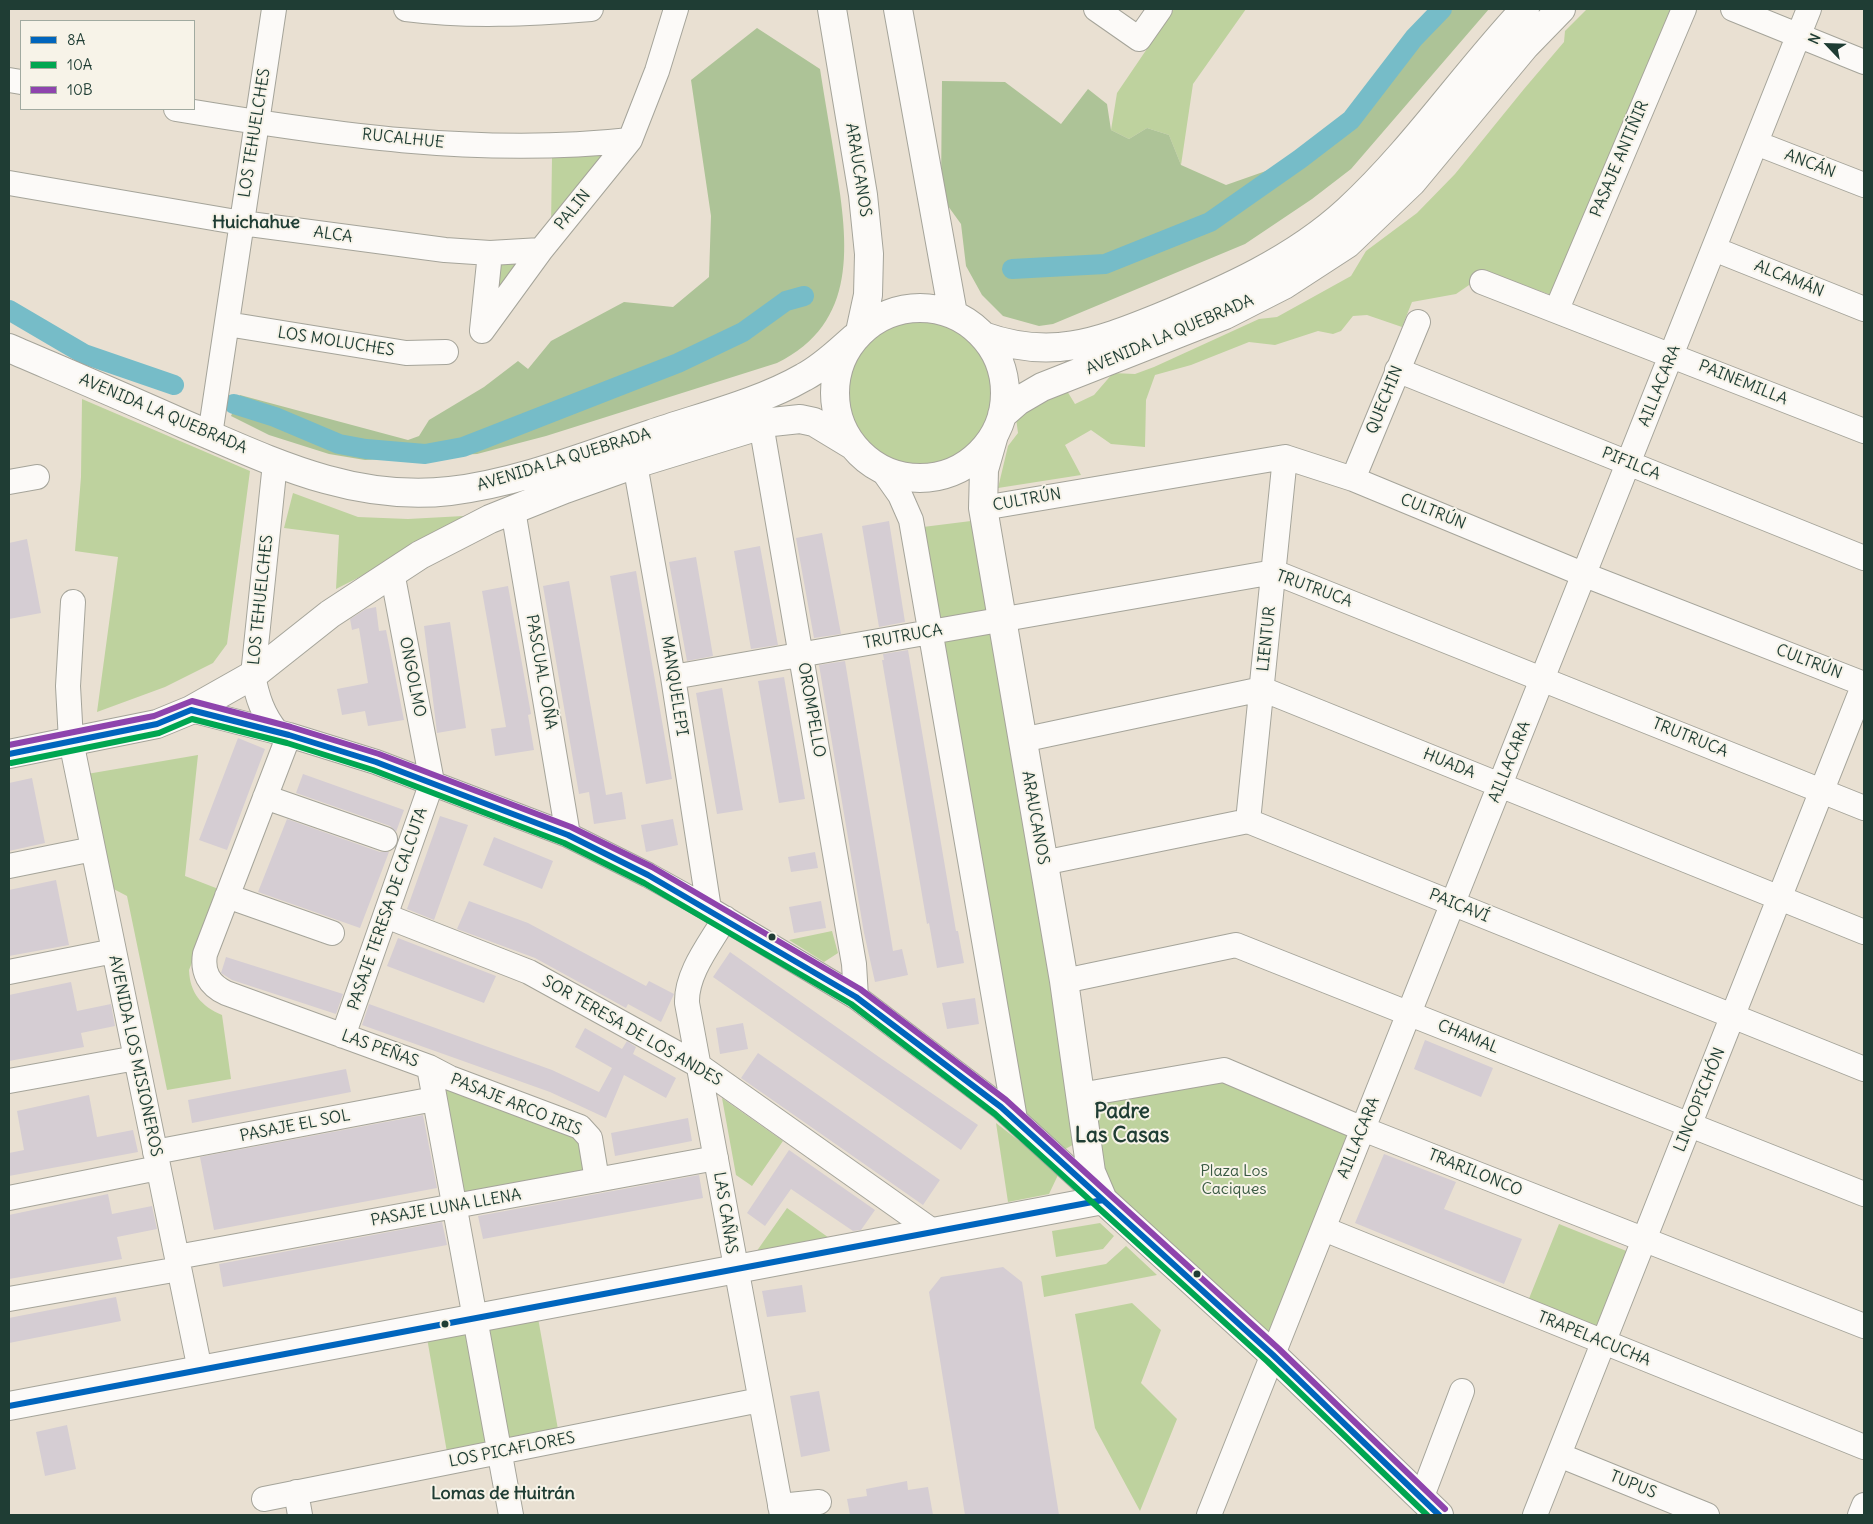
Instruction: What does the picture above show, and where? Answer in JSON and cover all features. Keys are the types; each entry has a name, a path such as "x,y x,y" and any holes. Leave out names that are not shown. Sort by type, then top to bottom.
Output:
{"main road":[{"name":"ARAUCANOS","path":"832,9 863,195 869,254 868,295 857,335"},
{"path":"898,9 953,314"},
{"name":"AVENIDA LA QUEBRADA","path":"983,336 1004,343 1032,348 1065,348 1083,345 1111,337 1217,293 1281,259 1312,239 1347,211 1391,167 1525,9"},
{"name":"AVENIDA LA QUEBRADA","path":"998,425 1018,401 1042,387 1225,315 1284,285 1347,244 1412,182 1524,46 1561,9"},
{"path":"929,308 953,314 968,322 983,336 996,353 1004,383 998,425 973,460 949,473 922,479 883,471 869,462 852,445 838,417 833,391 840,362 857,335 875,320 901,309 929,308"},
{"name":"AVENIDA LA QUEBRADA","path":"9,348 275,463 310,476 362,488 420,493 475,488 576,459 768,394 803,378 825,364 857,335"},
{"name":"AVENIDA LA QUEBRADA","path":"9,754 157,724 191,710 253,675 330,614 420,555 513,510 635,464 761,424 800,419 814,422 852,445"},
{"name":"ARAUCANOS","path":"998,425 984,470 983,508 1064,981 1091,1172 1103,1200"},
{"path":"9,1406 1103,1200 1274,1355 1430,1507"}],"street":[{"name":"LOS TEHUELCHES","path":"210,435 274,9"},
{"path":"406,9 473,14 521,14 591,9"},
{"name":"PALIN","path":"490,254 482,331 541,250 630,140 657,71 676,9"},
{"path":"1096,9 1139,39 1160,9"},
{"name":"PASAJE ANTIÑIR","path":"1557,309 1684,9"},
{"path":"1733,9 1864,62"},
{"name":"AILLACARA","path":"1209,1515 1809,9"},
{"name":"RUCALHUE","path":"182,110 257,123 469,146 542,147 630,140"},
{"name":"ANCÁN","path":"1756,142 1864,185"},
{"name":"ALCA","path":"9,183 242,223 445,250 490,254 541,250"},
{"name":"ALCAMÁN","path":"1714,249 1864,309"},
{"name":"PAINEMILLA","path":"1482,282 1557,309 1864,431"},
{"name":"QUECHIN","path":"1353,479 1418,322"},
{"name":"LOS MOLUCHES","path":"227,324 406,354 446,352"},
{"name":"PIFILCA","path":"1397,370 1864,558"},
{"name":"OROMPELLO","path":"761,424 854,964 856,997"},
{"name":"CULTRÚN","path":"983,508 1285,457 1353,479 1584,575 1864,684"},
{"name":"LIENTUR","path":"1248,821 1285,457"},
{"name":"LOS TEHUELCHES","path":"275,463 253,675 262,707 283,734"},
{"name":"MANQUELEPI","path":"635,464 717,913"},
{"path":"883,471 900,495 910,520 1015,1119"},
{"path":"9,482 37,477"},
{"name":"PASCUAL COÑA","path":"513,510 568,835"},
{"name":"ONGOLMO","path":"392,572 432,782"},
{"name":"TRUTRUCA","path":"673,677 1274,572 1864,808"},
{"name":"AVENIDA LOS MISIONEROS","path":"73,602 68,686 71,741 200,1370"},
{"name":"LINCOPICHÓN","path":"1535,1515 1864,684"},
{"path":"1022,740 1262,689"},
{"name":"HUADA","path":"1262,689 1864,932"},
{"path":"191,710 283,734 376,762 432,782 568,835 717,913 856,997 958,1072 1015,1119 1103,1200"},
{"name":"LAS PEÑAS","path":"283,734 266,797 203,962 204,970 212,984 226,993 429,1067 511,1515"},
{"name":"PASAJE TERESA DE CALCUTA","path":"343,1036 432,782"},
{"path":"266,797 385,839"},
{"path":"1043,863 1248,821"},
{"name":"PAICAVÍ","path":"1248,821 1864,1069"},
{"path":"9,866 93,849"},
{"path":"227,896 332,933"},
{"name":"LAS CAÑAS","path":"717,913 692,975 688,988 687,1003 781,1511"},
{"name":"SOR TERESA DE LOS ANDES","path":"386,916 530,972 698,1065 934,1232"},
{"name":"CHAMAL","path":"1064,981 1236,946 1864,1194"},
{"path":"9,972 114,952"},
{"path":"9,1081 136,1058"},
{"name":"PASAJE ARCO IRIS","path":"429,1067 450,1078 580,1128 590,1138 597,1180"},
{"name":"TRARILONCO","path":"1080,1095 1224,1070 1363,1129 1864,1326"},
{"name":"PASAJE EL SOL","path":"9,1198 157,1160 434,1098"},
{"name":"PASAJE LUNA LLENA","path":"9,1299 454,1206 716,1158"},
{"name":"TRAPELACUCHA","path":"1324,1229 1864,1447"},
{"path":"1430,1507 1462,1391"},
{"name":"LOS PICAFLORES","path":"264,1499 760,1400"},
{"name":"TUPUS","path":"1559,1455 1707,1515"},
{"path":"296,1492 300,1515"},
{"path":"781,1511 819,1502"},
{"path":"1860,1515 1864,1505"}],"green space":[{"path":"1174,9 1246,9 1193,84 1181,165 1169,135 1147,128 1129,139 1111,130 1117,93"},
{"path":"1442,9 1489,9 1351,169 1312,199 1245,244 1053,324 1039,326 1003,316 982,295 966,266 961,224 948,206 941,190 942,81 1005,82 1061,124 1088,89 1107,104 1111,130 1129,139 1147,128 1169,135 1181,165 1226,185 1300,159 1351,120 1414,38"},
{"path":"1587,9 1671,9 1551,295 1488,272 1456,294 1412,302 1402,327 1367,315 1353,316 1341,331 1333,334 1318,331 1275,345 1249,342 1191,365 1155,375 1146,400 1145,447 1111,444 1091,430 1065,445 1081,475 998,488 1008,446 1018,433 1016,418 1064,386 1075,404 1094,395 1113,373 1135,374 1259,319 1277,317 1351,276 1366,251 1417,213 1455,174 1564,42 1565,31"},
{"path":"757,28 820,69 840,196 844,252 842,278 835,303 822,326 804,346 777,363 546,436 477,454 365,460 329,454 269,435 231,416 240,395 408,440 419,436 429,420 484,387 518,361 528,369 551,341 624,302 673,307 709,277 711,216 691,80"},
{"path":"611,153 551,227 552,158"},
{"path":"529,256 490,311 495,259"},
{"path":"920,316 935,317 950,322 975,338 991,363 996,378 996,408 991,423 975,448 950,464 935,469 920,470 905,469 890,464 865,448 849,423 844,408 843,393 844,378 849,363 865,338 890,322 905,317"},
{"path":"82,399 250,471 227,644 213,663 165,687 97,712 118,557 75,551 81,477"},
{"path":"293,493 358,517 408,519 482,515 336,589 339,535 284,528"},
{"path":"971,521 1078,1142 1058,1153 1024,1124 923,527"},
{"path":"198,755 185,876 221,890 189,970 194,992 198,998 208,1007 222,1015 231,1079 167,1090 127,896 106,885 87,774"},
{"path":"832,931 838,953 824,962 789,940"},
{"name":"Plaza Los Caciques","path":"1222,1081 1351,1132 1270,1335 1175,1246 1109,1190 1091,1103"},
{"path":"445,1085 583,1137 590,1175 464,1198"},
{"path":"722,1098 783,1141 752,1186 736,1175"},
{"path":"996,1123 1054,1168 1058,1175 1049,1194 1008,1202"},
{"path":"787,1208 832,1240 754,1255"},
{"path":"1100,1223 1114,1236 1103,1249 1056,1257 1052,1231"},
{"path":"1559,1224 1634,1254 1601,1336 1526,1306"},
{"path":"1126,1246 1157,1275 1044,1297 1041,1276 1106,1264"},
{"path":"1132,1303 1161,1330 1141,1383 1177,1419 1140,1511 1095,1428 1075,1314"},
{"path":"538,1318 559,1435 506,1446 483,1328"},
{"path":"473,1329 496,1448 448,1458 427,1338"}],"building":[{"path":"889,521 905,622 879,627 862,526"},
{"path":"822,533 841,634 814,638 796,538"},
{"path":"27,539 41,613 9,619 9,543"},
{"path":"760,546 778,645 751,649 734,551"},
{"path":"696,557 713,656 687,661 669,562"},
{"path":"636,571 672,779 646,784 610,576"},
{"path":"569,581 606,795 622,792 626,819 594,824 589,792 579,794 543,586"},
{"path":"508,586 531,714 528,715 534,750 495,756 491,729 506,727 482,591"},
{"path":"376,607 379,631 386,630 404,720 368,726 365,711 342,715 337,689 368,683 359,628 352,630 350,619 366,609"},
{"path":"450,622 466,728 437,733 424,626"},
{"path":"908,650 956,931 958,931 964,963 937,968 929,923 927,924 882,660 884,660 883,654"},
{"path":"845,661 893,951 902,949 908,975 875,982 864,933 819,665"},
{"path":"784,677 805,799 779,803 758,681"},
{"path":"722,688 743,810 717,814 696,693"},
{"path":"238,738 265,749 227,850 199,840"},
{"path":"303,774 404,810 396,832 390,826 296,793"},
{"path":"32,778 45,843 9,851 9,783"},
{"path":"440,816 468,825 434,920 407,909"},
{"path":"287,819 380,852 389,852 360,928 258,892"},
{"path":"673,819 678,845 646,852 641,825"},
{"path":"494,837 553,861 542,889 483,865"},
{"path":"815,852 818,868 791,872 788,857"},
{"path":"56,880 69,945 9,956 9,890"},
{"path":"469,901 528,923 646,986 649,981 674,994 661,1022 628,1004 626,1008 535,958 457,929"},
{"path":"821,901 826,928 794,933 789,907"},
{"path":"398,938 496,976 484,1003 387,966"},
{"path":"730,952 978,1125 961,1150 713,977"},
{"path":"226,957 343,994 336,1014 232,980 221,973"},
{"path":"71,982 77,1011 111,1004 115,1026 81,1033 84,1047 9,1061 9,995"},
{"path":"975,998 979,1024 947,1029 942,1003"},
{"path":"369,1004 552,1070 599,1092 612,1068 575,1047 585,1028 622,1049 627,1041 636,1047 633,1054 676,1078 666,1098 624,1075 606,1118 550,1092 362,1025"},
{"path":"743,1023 748,1049 720,1054 716,1028"},
{"path":"1425,1040 1493,1068 1481,1097 1414,1069"},
{"path":"758,1053 940,1180 923,1205 741,1078"},
{"path":"346,1069 351,1092 192,1123 188,1100"},
{"path":"89,1095 97,1137 133,1130 138,1152 9,1176 9,1153 24,1150 17,1111"},
{"path":"423,1115 437,1188 214,1230 200,1157"},
{"path":"688,1118 692,1141 615,1156 611,1133"},
{"path":"789,1150 875,1210 861,1230 853,1231 791,1189 765,1226 747,1213"},
{"path":"1384,1154 1456,1182 1444,1209 1522,1239 1504,1284 1355,1223"},
{"path":"699,1175 703,1198 483,1239 478,1216"},
{"path":"108,1194 112,1214 152,1206 157,1229 117,1237 122,1259 9,1279 9,1215"},
{"path":"442,1222 447,1245 223,1287 219,1264"},
{"path":"1003,1267 1022,1282 1059,1515 965,1515 929,1292 941,1277"},
{"path":"802,1285 806,1312 767,1317 762,1291"},
{"path":"116,1297 121,1321 9,1343 9,1318"},
{"path":"819,1391 830,1451 801,1457 790,1396"},
{"path":"67,1425 76,1469 45,1476 36,1432"},
{"path":"907,1481 908,1490 928,1487 933,1515 850,1515 847,1499 867,1496 866,1489"}],"waterway":[{"path":"1012,269 1105,264 1210,222 1300,159 1351,120 1414,38 1442,9"},
{"path":"234,404 275,417 339,444 366,449 425,454 463,447 678,363 743,332 786,301 804,296"},
{"path":"9,310 84,354 174,385"}],"transit line":[{"name":"10B","path":"9,745 154,716 192,701 291,727 379,754 571,827 652,867 860,989 1006,1100 1279,1349 1445,1509"},
{"name":"8A","path":"9,754 157,724 191,710 289,735 376,762 568,835 648,875 856,997 1001,1107 1273,1355 1439,1515"},
{"name":"10A","path":"11,763 159,733 192,719 287,743 373,770 564,843 644,883 851,1004 995,1114 1267,1361 1427,1515"},
{"name":"8A","path":"9,1406 1103,1200"}],"district":[{"name":"Huichahue","path":"256,223"},
{"name":"Padre Las Casas","path":"1122,1124"},
{"name":"Lomas de Huitrán","path":"503,1494"}]}
